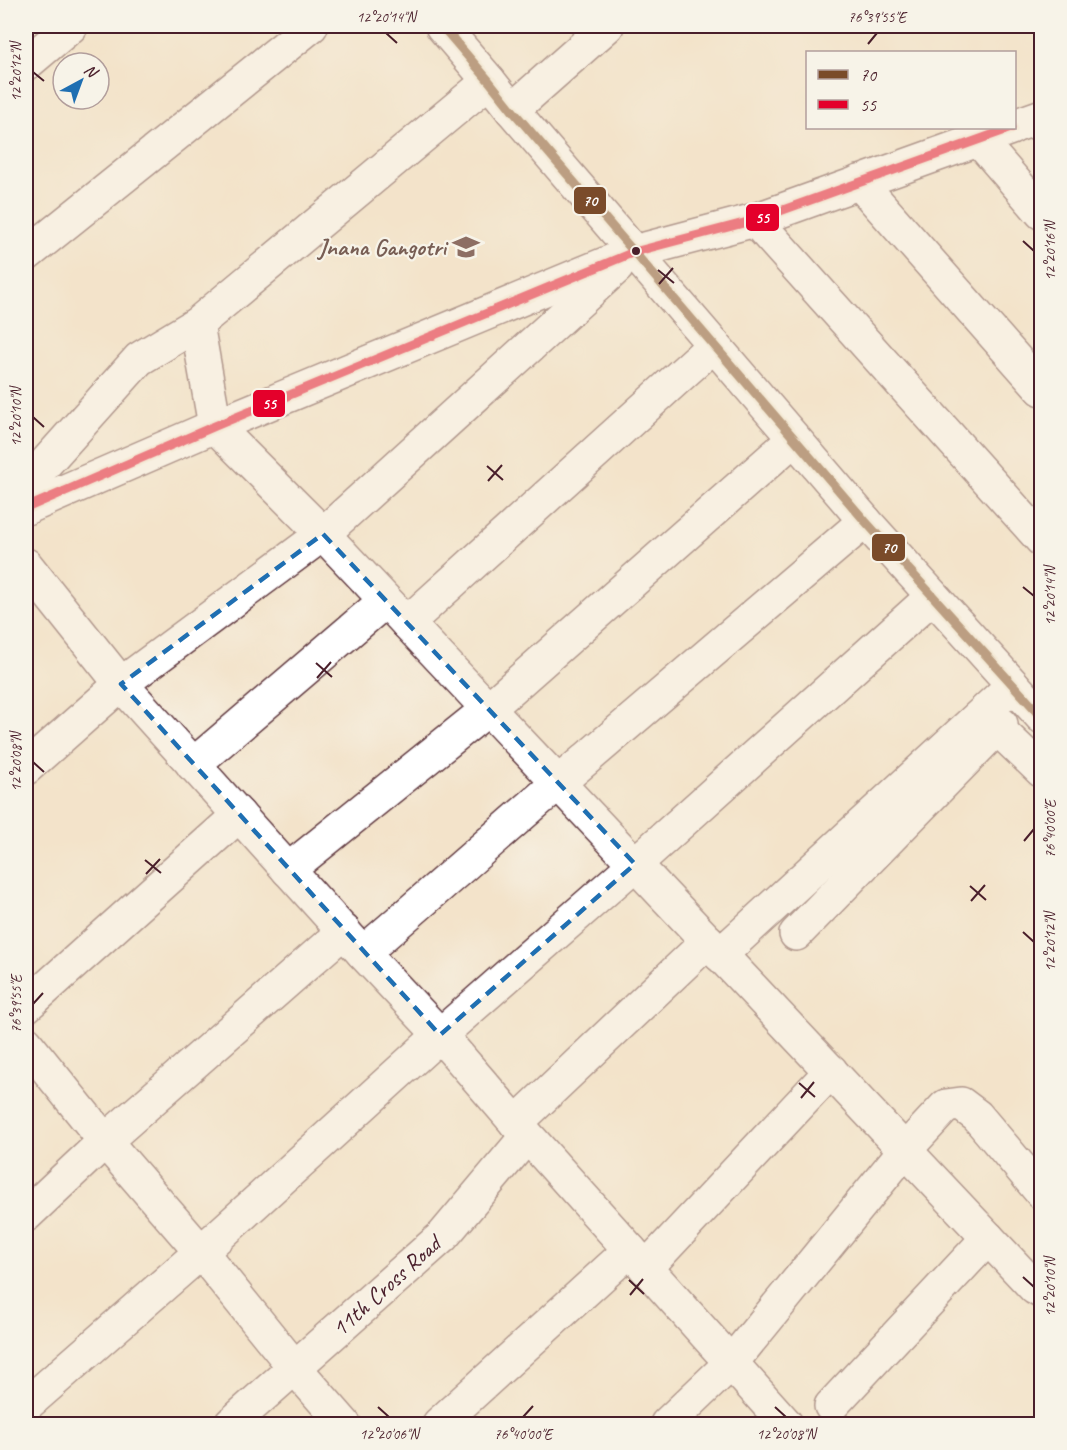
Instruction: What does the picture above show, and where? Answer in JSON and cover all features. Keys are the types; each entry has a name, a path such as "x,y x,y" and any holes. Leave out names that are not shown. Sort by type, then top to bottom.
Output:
{"street":[{"path":"26,64 71,26"},
{"path":"26,255 311,26"},
{"path":"442,26 512,111 866,522 1027,700 796,934"},
{"path":"512,111 607,26"},
{"path":"26,485 139,359 197,324 489,81"},
{"path":"1016,126 1041,116"},
{"path":"26,508 216,426 634,252 755,220 1007,129"},
{"path":"978,139 1041,213"},
{"path":"859,182 1041,389"},
{"path":"755,220 1041,540"},
{"path":"26,768 121,684 323,534 634,252"},
{"path":"197,324 216,426 323,534 988,1238 1039,1287"},
{"path":"193,765 396,612 714,345"},
{"path":"288,870 488,709 795,439"},
{"path":"26,1215 105,1141 353,942 558,783 866,522"},
{"path":"26,565 121,684 353,942 440,1035 786,1425"},
{"path":"26,1405 932,597"},
{"name":"11th Cross Road","path":"231,1425 443,1236 521,1129 714,948 1027,700"},
{"path":"997,728 1041,771"},
{"path":"26,1006 239,815"},
{"path":"26,1043 105,1141 201,1251 344,1425"},
{"path":"439,1425 638,1259 831,1071"},
{"path":"667,1425 731,1363 905,1150 946,1106 961,1104 977,1116 1041,1193"},
{"path":"831,1406 988,1238"}],"highlighted area":[{"path":"323,534 635,864 440,1035 121,684"}],"transit line":[{"name":"70","path":"442,26 865,521 1042,717"},
{"name":"55","path":"26,508 215,426 634,252 755,220 1008,129"}],"place":[{"name":"Jnana Gangotri","path":"466,247"}]}
